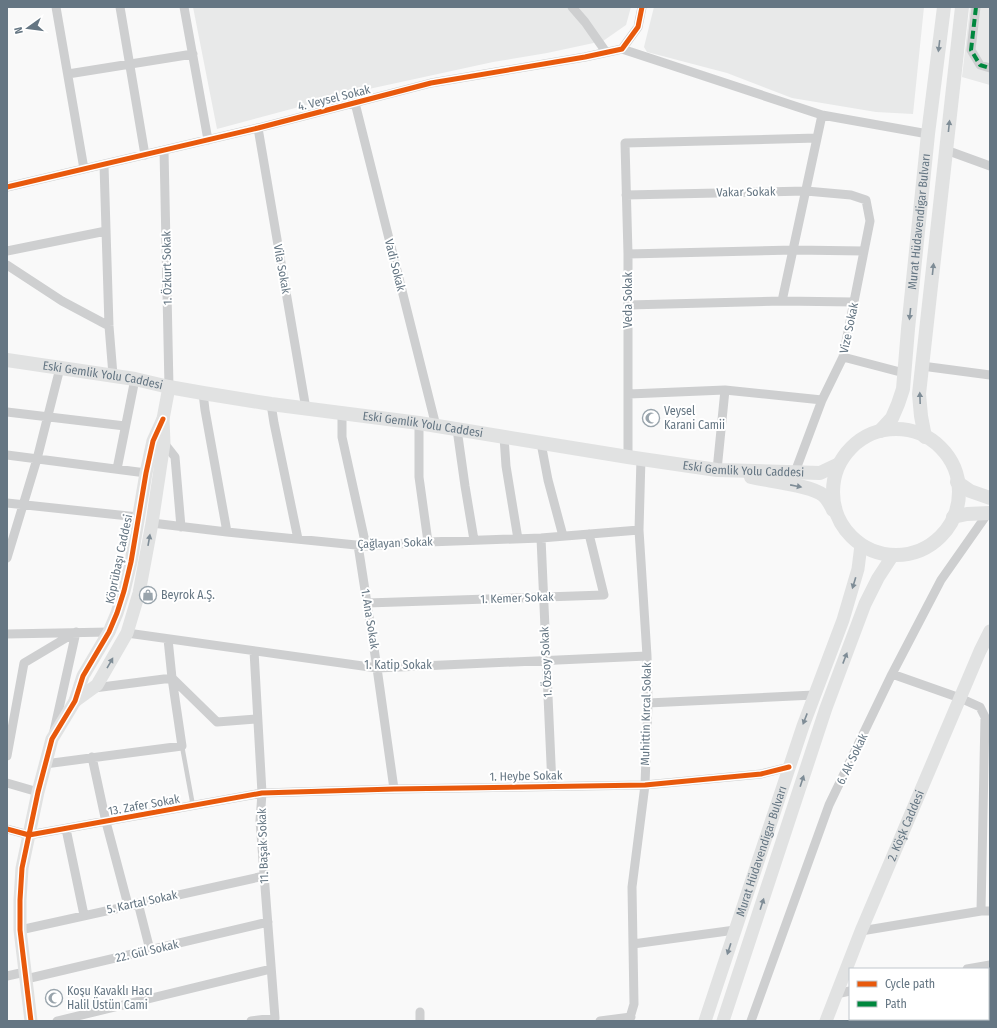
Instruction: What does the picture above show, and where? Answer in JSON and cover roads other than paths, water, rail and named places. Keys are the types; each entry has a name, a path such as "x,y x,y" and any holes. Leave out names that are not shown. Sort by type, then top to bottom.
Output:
{"main road":[{"name":"Murat Hüdavendigar Bulvarı","path":"880,431 892,418 903,389 928,134 944,7"},
{"name":"Murat Hüdavendigar Bulvarı","path":"925,437 919,394 962,7"},
{"name":"Eski Gemlik Yolu Caddesi","path":"7,360 135,378 169,387 271,404 419,423 717,470 820,473 839,464"},
{"name":"Köprübaşı Caddesi","path":"75,701 97,685 127,633 139,593 152,523 159,442 169,387"},
{"path":"717,470 807,488 822,494 828,500 838,518 847,533 861,545 878,554 898,556 917,552 934,543 948,529 956,511 959,492 956,473 947,455 933,441 916,432 898,429 880,431 863,438 849,449 839,464 833,482 833,500 838,518"},
{"name":"Köprübaşı Caddesi","path":"31,1021 20,930 20,900 22,868 38,792 52,739 75,701 82,676 109,632 117,613 131,562 146,473 159,442"},
{"path":"957,482 970,491 990,498"},
{"path":"953,517 967,514 989,513"},
{"name":"Murat Hüdavendigar Bulvarı","path":"705,1021 802,726 843,620 858,570 861,545"},
{"name":"Murat Hüdavendigar Bulvarı","path":"723,1021 826,708 865,604 878,578 893,555"},
{"name":"2. Köşk Caddesi","path":"826,1021 861,931 980,651 990,631"}],"street":[{"path":"56,7 84,169"},
{"path":"120,7 145,155"},
{"path":"184,7 208,140"},
{"path":"572,7 585,22 606,52"},
{"path":"642,7 638,27 622,49 822,115 928,134"},
{"path":"976,7 971,50 980,65 990,68"},
{"name":"4. Veysel Sokak","path":"7,187 258,128 431,83 622,49"},
{"path":"68,74 193,54"},
{"name":"Vadi Sokak","path":"355,103 436,426"},
{"path":"782,302 822,115"},
{"name":"Vila Sokak","path":"258,128 306,409"},
{"name":"Veda Sokak","path":"634,458 629,394 628,254 625,143 817,138"},
{"name":"1. Özkurt Sokak","path":"164,150 169,387"},
{"path":"946,150 990,166"},
{"path":"104,165 109,326 113,375"},
{"name":"Vakar Sokak","path":"626,194 806,191 851,195 866,200"},
{"name":"Vize Sokak","path":"795,472 822,400 843,357 870,221 866,200"},
{"path":"7,251 106,231"},
{"path":"628,254 794,250 864,251"},
{"path":"7,265 62,301 109,326"},
{"path":"628,305 854,302"},
{"path":"843,357 904,373"},
{"path":"922,366 990,375"},
{"path":"7,558 9,542 23,505 60,368"},
{"path":"117,469 135,378"},
{"path":"629,394 725,390 822,400"},
{"path":"717,470 725,390"},
{"path":"203,393 227,532"},
{"path":"271,404 298,540"},
{"path":"7,412 125,426"},
{"name":"1. Ana Sokak","path":"342,414 342,437 362,546 367,603 394,788"},
{"path":"419,423 419,477 428,542"},
{"path":"457,430 474,540"},
{"path":"504,437 506,466 518,539"},
{"path":"159,442 175,457 181,527"},
{"path":"541,443 548,480 563,536"},
{"path":"7,456 146,473"},
{"name":"Muhittin Kırcal Sokak","path":"630,1019 634,1004 632,887 645,785 648,703 647,656 634,458"},
{"path":"7,503 138,517"},
{"name":"6. Ak Sokak","path":"750,1021 829,805 892,674 941,580 989,513"},
{"name":"Çağlayan Sokak","path":"152,523 362,546 541,538 639,530"},
{"name":"1. Kemer Sokak","path":"367,603 604,595 589,534"},
{"name":"1. Özsoy Sokak","path":"541,538 552,786"},
{"path":"52,739 76,632"},
{"path":"7,756 24,663 76,632"},
{"path":"7,634 109,632"},
{"name":"1. Katip Sokak","path":"127,633 377,668 647,656"},
{"path":"45,764 182,746 168,639"},
{"name":"11. Başak Sokak","path":"251,1021 275,1018 260,821 262,793 254,650"},
{"path":"861,931 986,911 987,829 985,717 980,707 960,698 892,674"},
{"path":"94,688 172,678"},
{"path":"172,678 217,722 257,719"},
{"path":"648,703 814,695"},
{"path":"92,757 106,822 128,905"},
{"name":"1. Heybe Sokak","path":"262,793 394,788 645,785 761,774 789,767"},
{"path":"7,783 38,792"},
{"name":"13. Zafer Sokak","path":"29,835 262,793"},
{"path":"7,829 29,835"},
{"path":"66,829 84,915"},
{"name":"5. Kartal Sokak","path":"20,930 264,876"},
{"path":"138,903 150,950"},
{"name":"22. Gül Sokak","path":"7,976 25,975 150,950 268,922"},
{"path":"633,944 735,930"},
{"path":"973,968 990,965"},
{"path":"57,1021 271,969"},
{"path":"836,994 849,991"},
{"path":"600,1021 630,1019"}],"lane":[{"path":"182,746 193,806"}],"place":[{"name":"Veysel Karani Camii","path":"651,418"},
{"name":"Beyrok A.Ş.","path":"148,595"},
{"name":"Koşu Kavaklı Hacı Halil Üstün Cami","path":"54,998"}]}
